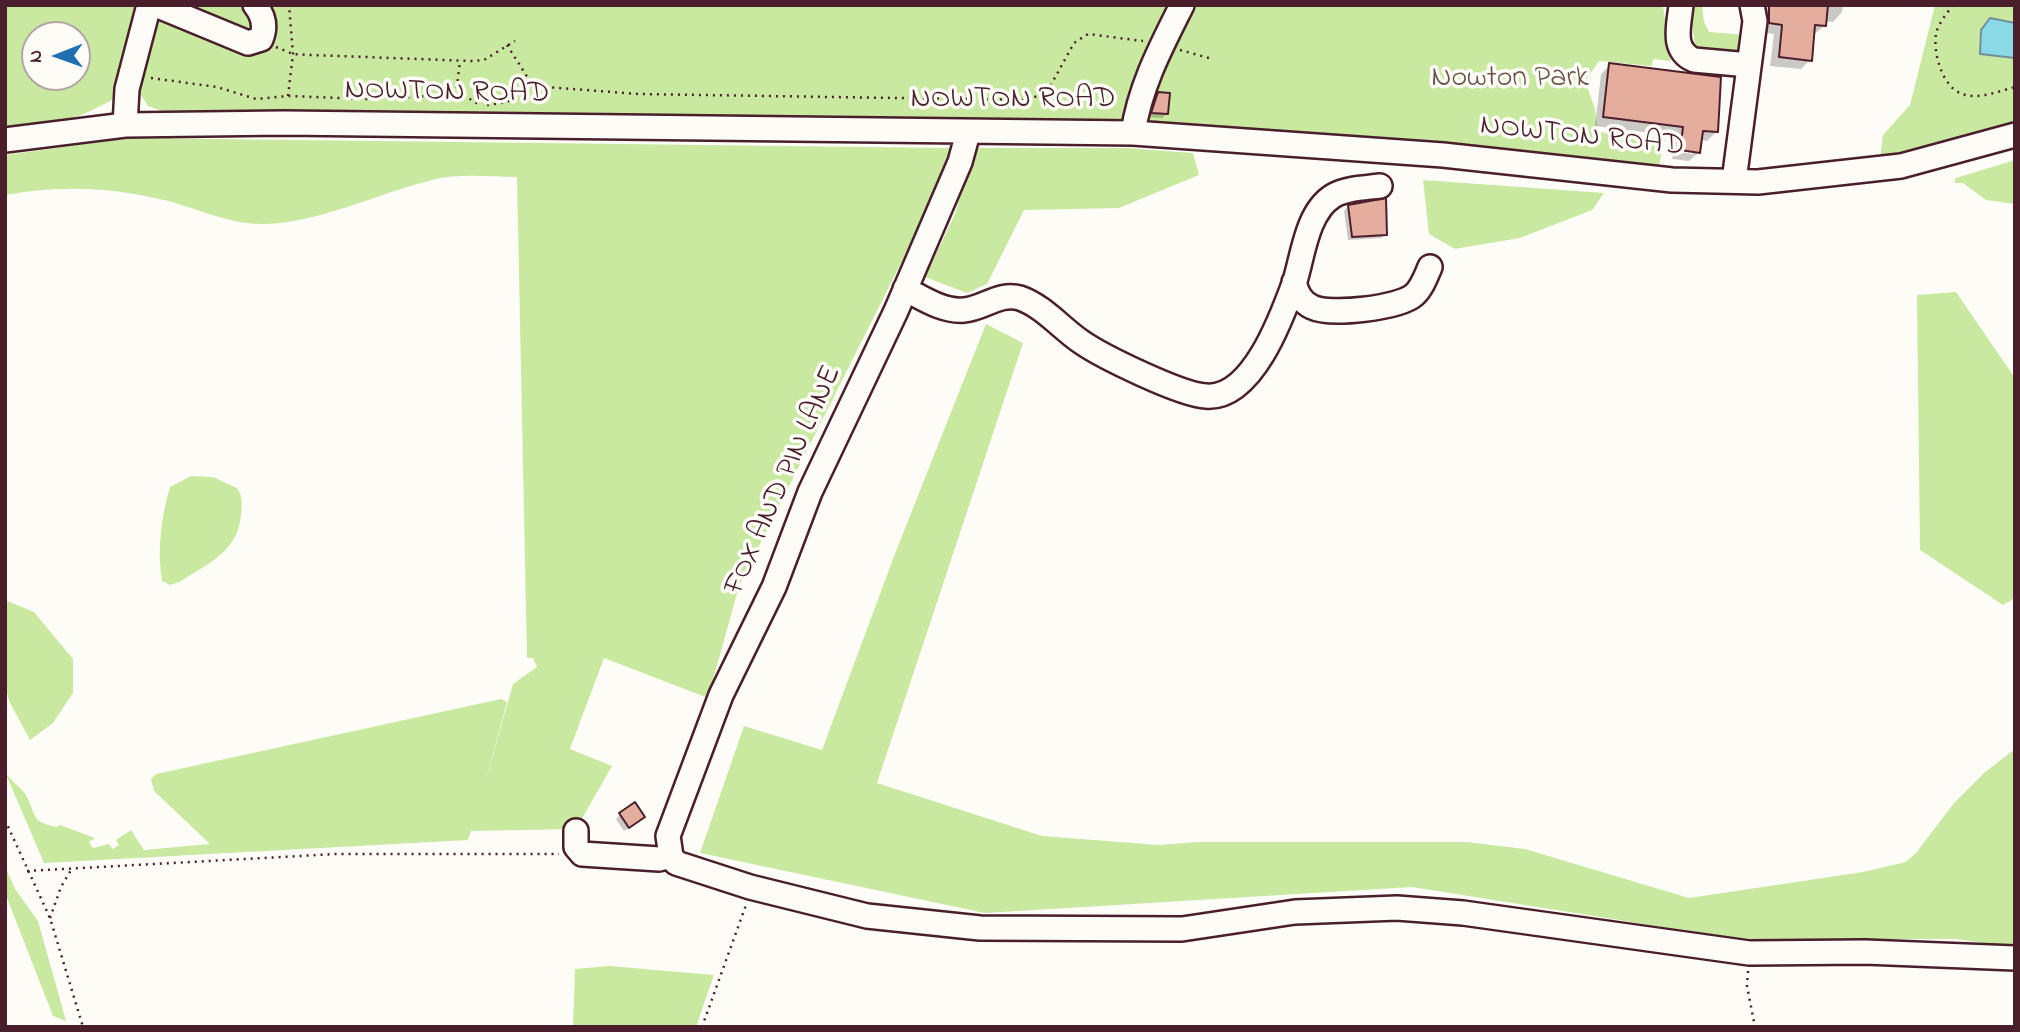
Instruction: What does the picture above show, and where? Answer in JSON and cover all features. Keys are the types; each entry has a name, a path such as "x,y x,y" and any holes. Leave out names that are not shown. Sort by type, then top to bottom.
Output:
{"street":[{"path":"125,125 131,73 149,5"},
{"path":"156,5 238,41 261,39 264,22 256,5"},
{"path":"1133,133 1138,103 1182,5"},
{"path":"1681,5 1677,41 1685,57 1749,65"},
{"path":"1734,181 1755,21 1752,5"},
{"name":"NOWTON ROAD","path":"5,140 125,125 284,122 968,133 1133,133 1443,155 1672,180 1734,181 1835,176 1901,166 2015,135"},
{"name":"FOX AND PIN LANE","path":"671,856 668,836 721,695 774,587 810,492 905,289 960,162 968,133"},
{"path":"905,289 945,308 961,311 974,309 997,299 1019,298 1035,306 1082,343 1192,394 1208,397 1226,393 1250,376 1284,309 1318,212 1332,196 1380,186"},
{"path":"1284,309 1291,305 1329,311 1396,303 1413,296 1430,267"},
{"path":"1294,282 1297,292 1308,306"},
{"path":"576,831 576,847 582,854 659,859 671,856 676,863 745,885 867,916 980,928 1182,929 1295,912 1397,908 1463,913 1749,953 1865,952 2015,958"}],"path":[{"path":"288,96 293,54 289,5"},
{"path":"1953,5 1936,33 1940,67 1947,83 1961,94 1978,96 2015,87"},
{"path":"489,104 508,103 533,86 638,94 811,95 942,101 1027,100 1047,92 1074,43 1088,34 1120,36 1209,58"},
{"path":"261,39 293,54 460,61 484,60 515,41"},
{"path":"508,45 533,86"},
{"path":"456,95 460,61"},
{"path":"131,73 161,81 188,81 217,86 256,99 288,96 317,99 456,95 465,96 485,107"},
{"path":"5,820 50,918 83,1027"},
{"path":"27,872 411,852 582,854"},
{"path":"50,918 61,887 72,869"},
{"path":"702,1027 748,897 745,885"},
{"path":"1749,953 1747,986 1755,1027"}],"green space":[{"name":"Nowton Park","path":"5,5 1663,5 1671,61 1653,59 1652,66 1599,61 1585,81 1595,109 1598,132 1665,138 1659,165 1597,163 1127,122 165,112 148,106 137,89 89,112 47,123 5,129"},
{"path":"1689,5 1702,5 1704,22 1709,32 1747,35 1745,57 1696,51"},
{"path":"1935,5 2015,5 2015,125 1880,158 1883,135 1910,105"},
{"path":"130,138 951,148 932,201 739,586 708,698 604,658 570,749 612,766 576,829 471,831 468,840 44,863 5,772 25,794 38,820 95,838 89,842 93,848 109,844 113,849 119,845 116,840 131,830 144,850 210,844 154,791 151,779 156,774 501,699 507,702 484,787 513,684 537,667 533,658 527,658 517,177 442,178 326,214 283,223 262,224 224,219 176,203 104,190 45,190 5,195 5,155"},
{"path":"975,148 1126,148 1193,153 1199,175 1119,208 1024,210 987,284 967,293 925,277 955,214"},
{"path":"2015,160 2015,204 1986,200 1963,183 1954,183 1956,178"},
{"path":"1423,180 1604,193 1592,210 1520,238 1455,249 1429,234"},
{"path":"1956,292 2015,378 2015,598 2003,605 1920,550 1917,295"},
{"path":"986,324 1023,343 877,783 1042,836 1158,845 1199,842 1466,842 1525,849 1689,898 1863,872 1906,862 1954,803 1984,773 2015,749 2015,948 1956,939 1738,939 1412,887 985,913 700,853 744,726 822,750 896,551"},
{"path":"191,476 213,477 237,488 242,501 239,527 228,547 220,555 201,569 170,585 162,581 161,570 160,546 164,510 170,487"},
{"path":"5,600 34,612 73,659 73,693 53,723 30,740 9,701 5,684"},
{"path":"5,866 15,889 38,921 66,1021 53,1016 5,893"},
{"path":"609,966 714,975 696,1027 573,1027 575,969"}],"water":[{"path":"1990,18 2015,23 2015,58 1980,54 1981,30"}],"building":[{"path":"1769,5 1828,5 1826,26 1815,25 1812,61 1779,57 1782,25 1769,23"},
{"path":"1609,63 1721,77 1718,132 1703,131 1700,153 1680,150 1683,127 1603,117"},
{"path":"1158,92 1170,93 1168,114 1151,113"},
{"path":"1386,198 1387,235 1352,237 1348,205"},
{"path":"635,802 645,817 629,828 619,813"}]}
